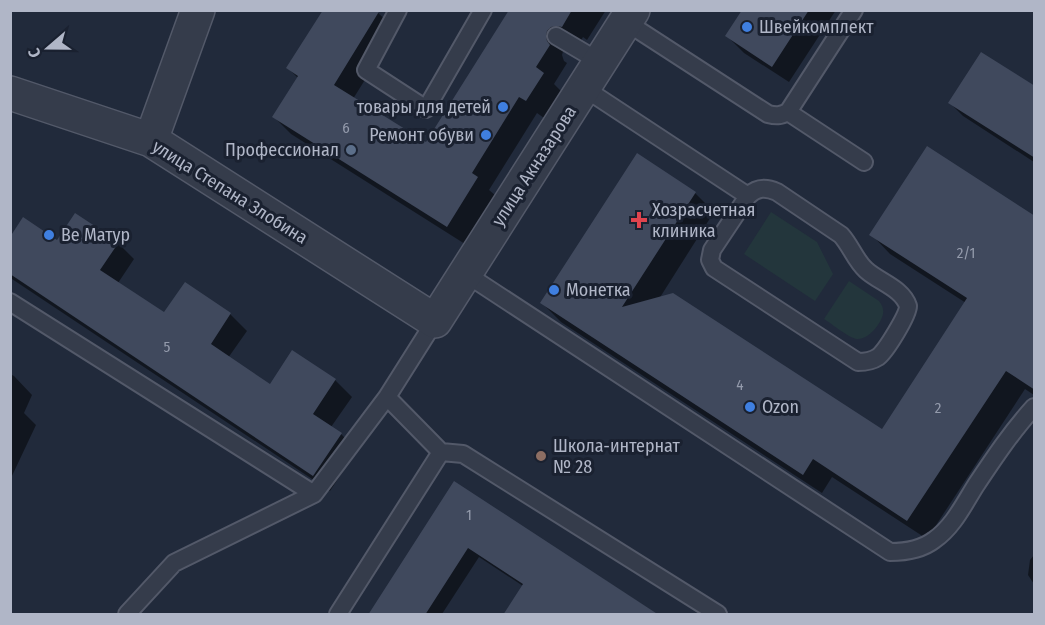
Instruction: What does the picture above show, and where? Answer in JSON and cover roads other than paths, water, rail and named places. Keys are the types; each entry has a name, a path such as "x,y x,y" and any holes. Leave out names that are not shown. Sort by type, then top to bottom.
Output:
{"street":[{"path":"151,140 198,10"},
{"name":"улица Акназарова","path":"435,321 630,16"},
{"name":"улица Степана Злобина","path":"10,93 151,140 435,321"}],"lane":[{"path":"398,10 366,70 426,109 483,10"},
{"path":"630,16 768,114 780,116 788,112 854,10"},
{"path":"556,36 592,75 748,196"},
{"path":"788,112 864,162"},
{"path":"762,188 769,188 777,192 841,235 855,258 868,273 902,295 909,306 908,312 881,354 870,361 858,362 714,268 710,260 712,250 748,196 754,190 762,188"},
{"path":"466,274 890,552 918,549 933,542 948,528 999,450 1035,407"},
{"path":"10,302 314,494"},
{"path":"127,615 174,563 314,494 387,397 435,321"},
{"path":"387,397 441,452 463,454 718,615"},
{"path":"338,615 441,452"}],"place":[{"name":"Швейкомплект","path":"747,27"},
{"name":"товары для детей","path":"503,107"},
{"name":"Ремонт обуви","path":"486,135"},
{"name":"Профессионал","path":"351,150"},
{"name":"Хозрасчетная клиника","path":"639,220"},
{"name":"Be Матур","path":"49,235"},
{"name":"Монетка","path":"554,290"},
{"name":"Ozon","path":"750,407"},
{"name":"Школа-интернат № 28","path":"541,456"}]}
